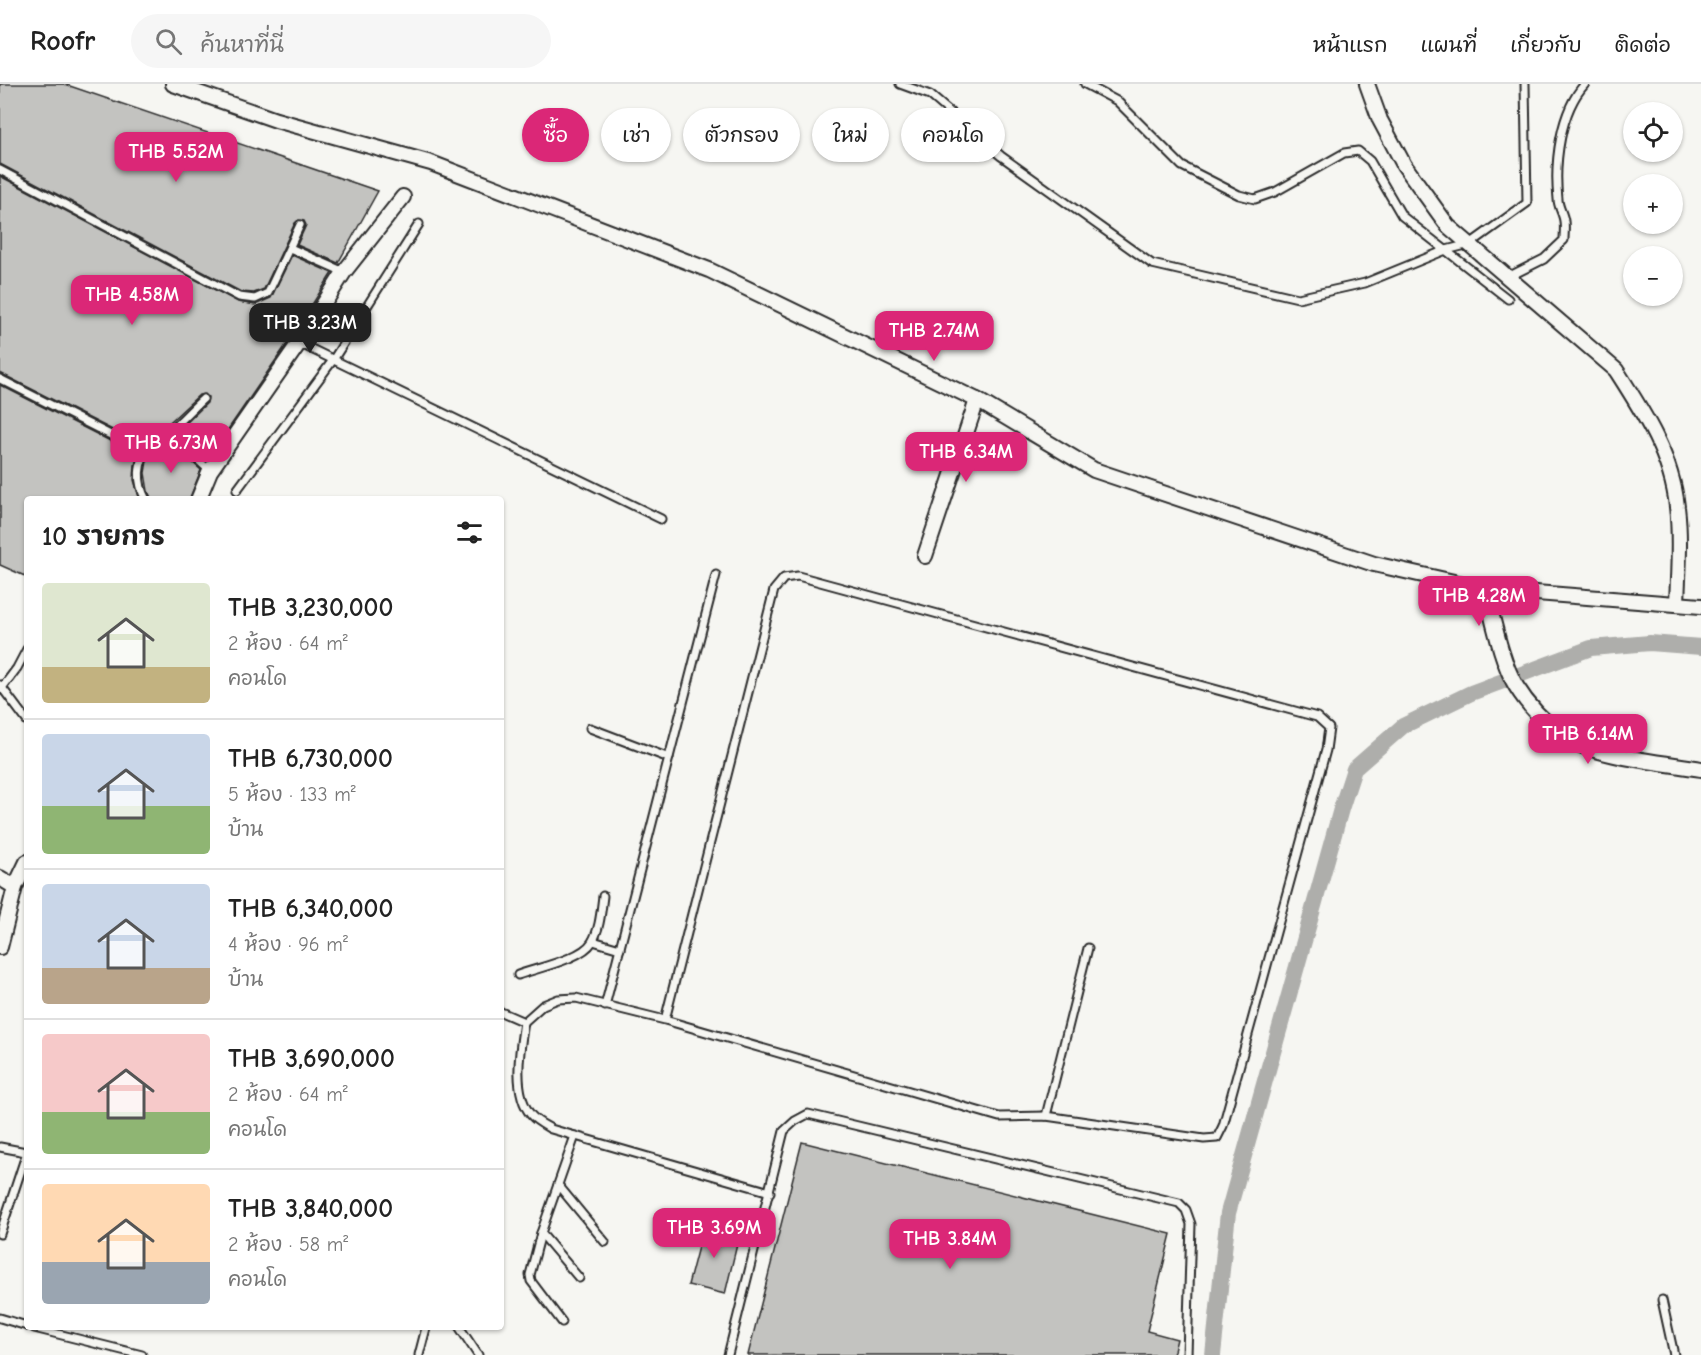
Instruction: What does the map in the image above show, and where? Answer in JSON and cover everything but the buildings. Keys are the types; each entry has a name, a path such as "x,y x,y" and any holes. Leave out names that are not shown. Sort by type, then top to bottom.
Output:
{"street":[{"path":"173,84 276,120 431,163 709,270 977,400 1094,470 1374,564 1485,590 1701,606"},
{"path":"1367,84 1380,120 1404,165 1448,226 1616,370 1655,433 1668,469 1677,505 1679,535 1677,604"},
{"path":"200,496 210,471 299,343 344,272 403,197"},
{"path":"925,556 977,400"},
{"path":"1485,590 1504,655 1516,685 1539,715 1564,737 1593,750 1701,769"},
{"path":"1,938 15,887 24,868"},
{"path":"0,878 15,887"}],"lane":[{"path":"900,84 930,95 1001,156 1152,264 1299,298 1365,283 1446,250 1470,244 1527,203 1525,84"},
{"path":"1085,84 1117,101 1182,166 1239,195 1255,199 1275,192 1344,153 1359,151 1370,161 1402,216 1508,299"},
{"path":"1508,278 1544,259 1564,240 1564,219 1559,209 1557,189 1560,148 1569,109 1585,84"},
{"path":"0,170 239,297 255,299 268,293 300,225"},
{"path":"237,490 333,360 418,224"},
{"path":"290,248 344,272"},
{"path":"299,343 661,519"},
{"path":"0,379 146,453"},
{"path":"144,496 139,471 150,446 168,433 203,399"},
{"path":"168,433 210,471"},
{"path":"605,1006 716,575"},
{"path":"664,1020 774,590 784,578 798,576 1317,717 1329,728 1326,750 1223,1126 1217,1138 1204,1139 1046,1116 999,1117 664,1020 576,998 558,999 543,1005 524,1022 519,1058 524,1104 532,1116 550,1129 770,1192"},
{"path":"24,655 17,668 1,686 24,716"},
{"path":"590,728 669,758"},
{"path":"518,975 585,952 593,941 598,927 603,896"},
{"path":"593,941 620,949"},
{"path":"1046,1116 1088,948"},
{"path":"504,1013 524,1022"},
{"path":"728,1355 784,1131 795,1121 808,1114 1179,1203 1186,1210 1191,1224 1187,1355"},
{"path":"562,1322 531,1281 530,1275 541,1233 575,1136"},
{"path":"0,1147 24,1151"},
{"path":"0,1234 24,1161"},
{"path":"558,1185 605,1242"},
{"path":"541,1233 579,1278"},
{"path":"1662,1300 1674,1355"},
{"path":"0,1318 24,1325"},
{"path":"42,1330 142,1355"},
{"path":"419,1355 425,1330"},
{"path":"461,1330 478,1355"}],"waterway":[{"path":"1213,1355 1228,1213 1354,769 1403,726 1471,693 1591,648 1650,643 1701,647"}]}
